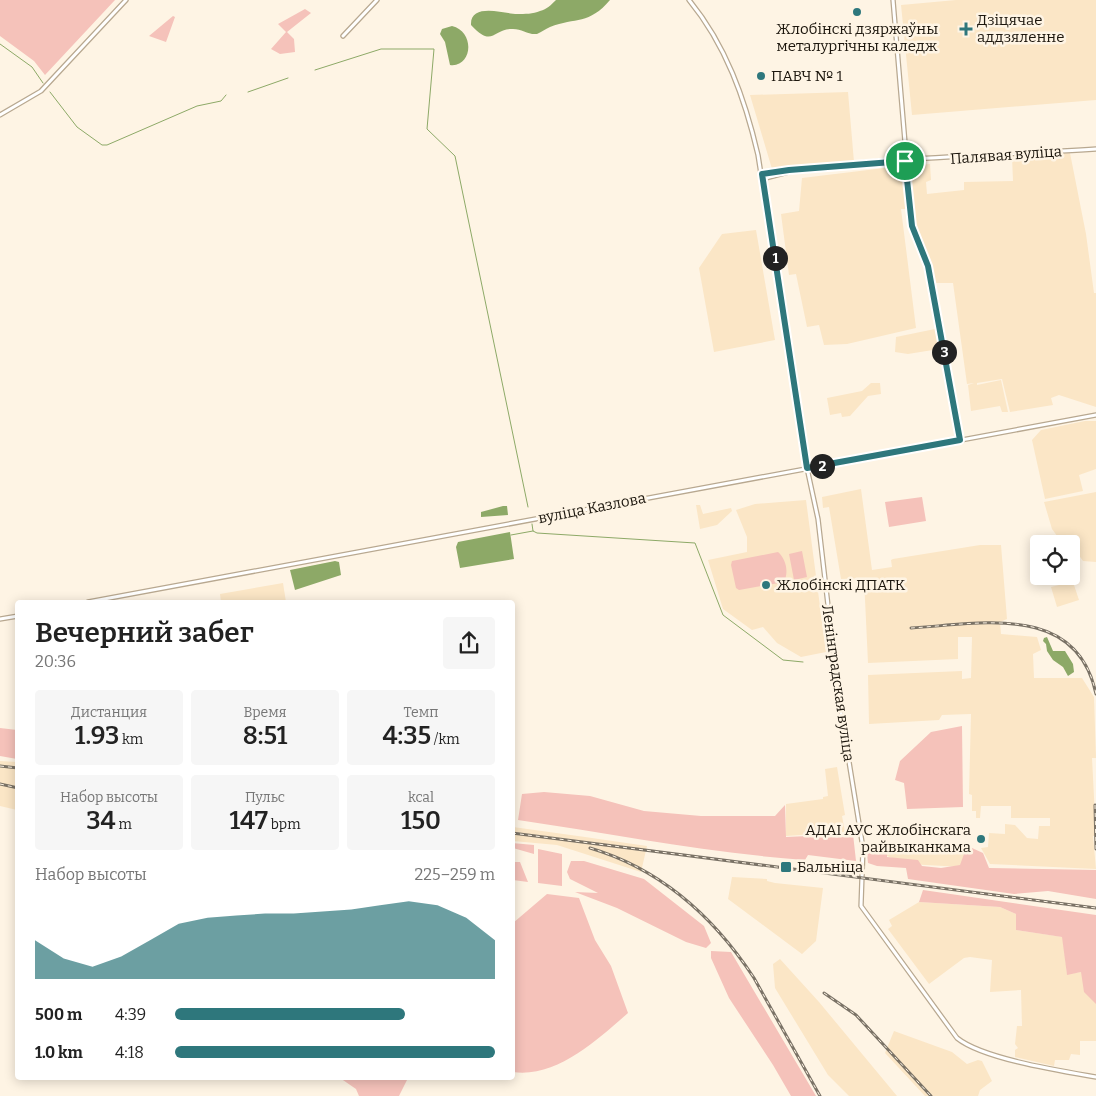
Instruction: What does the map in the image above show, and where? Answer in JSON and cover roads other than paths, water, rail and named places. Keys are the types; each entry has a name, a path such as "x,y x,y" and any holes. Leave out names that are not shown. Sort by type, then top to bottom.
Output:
{"main road":[{"path":"0,115 41,91 126,0"},
{"path":"343,36 377,0"},
{"name":"Ленінградская вуліца","path":"688,0 711,29 729,66 746,112 762,174 807,468 818,519 842,728 863,848 861,906 963,1042 996,1057 1096,1077"},
{"path":"893,0 905,161 912,226 928,266 960,440"},
{"name":"Палявая вуліца","path":"762,174 905,161 1096,149"},
{"name":"Палявая вуліца","path":"762,180 797,170"},
{"name":"вуліца Казлова","path":"99,600 1096,415"},
{"path":"0,619 15,616"}],"waterway":[{"path":"0,44 32,67 43,83"},
{"path":"315,70 381,49 434,49 427,129 455,156 528,507"},
{"path":"248,92 288,78"},
{"path":"50,92 77,127 102,145 107,145 197,106 221,101 226,95"},
{"path":"532,524 533,531 537,533 695,543 723,615 783,660 803,662"},
{"path":"511,535 533,531"}],"railway":[{"path":"911,628 995,623 1022,625 1047,632 1069,644 1085,665 1096,694"},
{"path":"0,766 15,768"},
{"path":"0,784 15,787"},
{"path":"1095,805 1096,849"},
{"path":"515,833 1096,908"},
{"path":"590,848 616,857 663,882 684,898 721,935 754,978 820,1096"},
{"path":"824,993 856,1015 931,1096"}],"place":[{"name":"Жлобінскі дзяржаўны металургічны каледж","path":"857,12"},
{"name":"Дзіцячае аддзяленне","path":"966,29"},
{"name":"ПАВЧ № 1","path":"761,76"},
{"name":"Жлобінскі ДПАТК","path":"766,585"},
{"name":"АДАІ АУС Жлобінскага райвыканкама","path":"981,839"},
{"name":"Бальніца","path":"786,867"}]}
